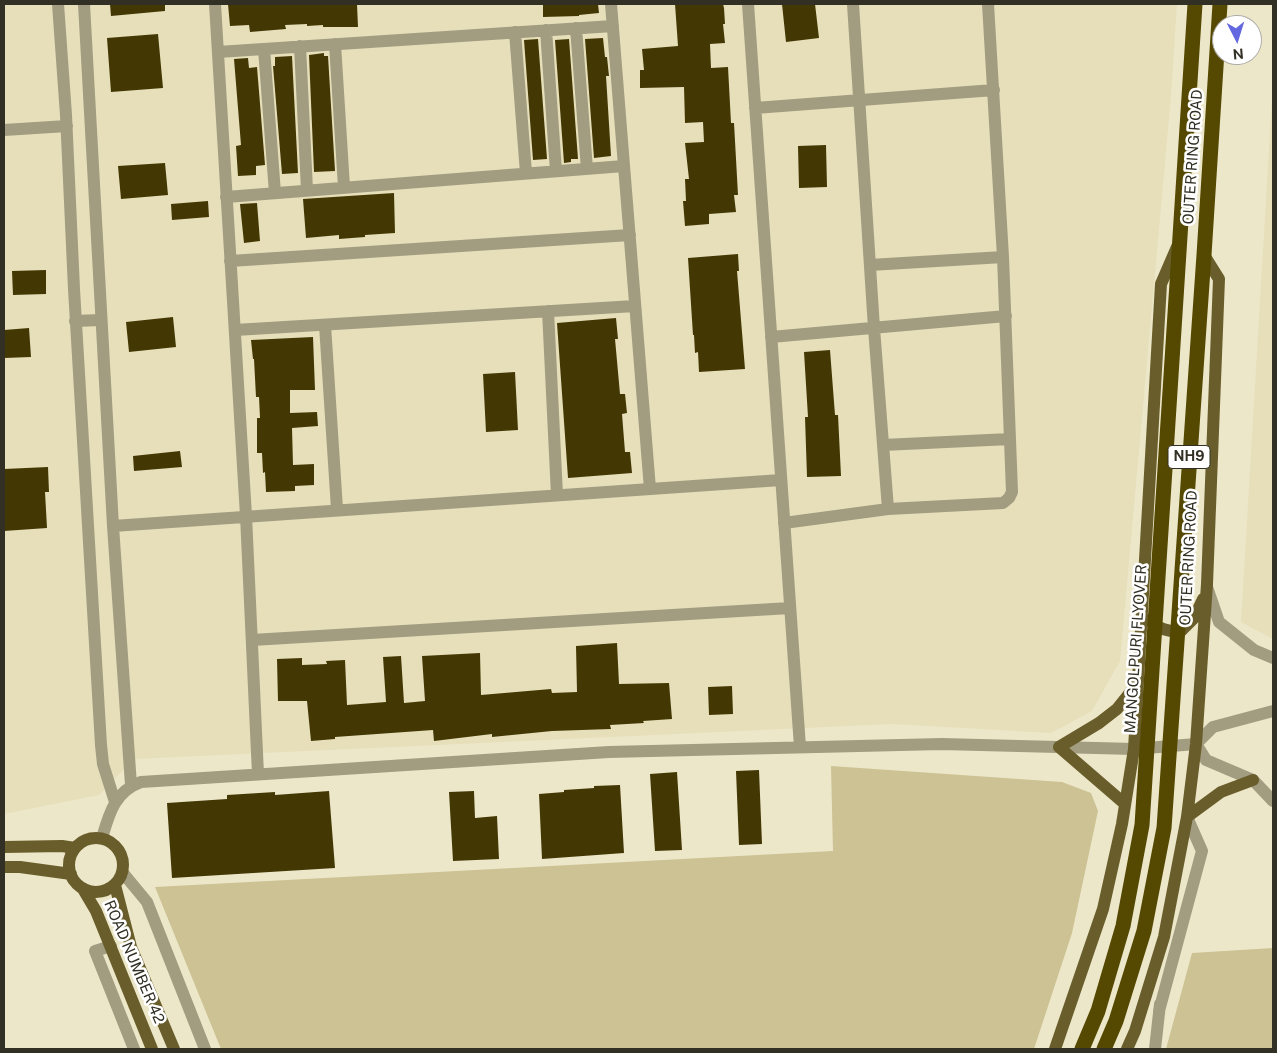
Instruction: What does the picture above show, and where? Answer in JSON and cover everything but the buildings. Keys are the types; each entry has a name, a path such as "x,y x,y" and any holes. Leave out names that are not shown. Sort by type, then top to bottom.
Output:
{"highway":[{"name":"OUTER RING ROAD","path":"1179,242 1195,4"},
{"name":"OUTER RING ROAD","path":"1204,254 1220,4"},
{"name":"MANGOLPURI FLYOVER","path":"1082,1049 1098,1011 1122,926 1142,825 1179,242"},
{"name":"NH9","path":"1104,1049 1116,1021 1144,931 1164,828 1204,254"}],"main road":[{"path":"1055,1049 1102,909 1125,804 1134,749 1161,284 1179,242"},
{"name":"OUTER RING ROAD","path":"1127,1049 1135,1031 1164,937 1187,817 1196,744 1207,584 1219,279 1204,254"},
{"path":"1142,606 1149,621 1159,628 1168,632 1181,631 1194,618 1200,607 1207,584"},
{"path":"1125,804 1059,747 1099,723 1117,709 1137,684"},
{"path":"1187,817 1221,792 1252,780"},
{"path":"93,838 102,838 113,844 120,851 124,862 122,872 115,885 100,892 90,892 73,879 69,868 71,855 75,848 83,841 93,838"},
{"path":"4,847 62,846 75,848"},
{"path":"4,867 20,867 70,874"},
{"name":"ROAD NUMBER 42","path":"115,885 131,948 174,1049"},
{"name":"ROAD NUMBER 42","path":"84,889 111,946 152,1049"}],"street":[{"path":"58,4 67,126 75,320 101,745 103,764 114,802"},
{"path":"84,4 113,526 131,785"},
{"path":"215,4 246,516 258,774"},
{"path":"612,4 650,489"},
{"path":"748,4 800,747"},
{"path":"853,4 888,509"},
{"path":"784,523 888,509 1003,503 1012,492 1004,257 988,4"},
{"path":"218,52 613,26"},
{"path":"576,28 587,169"},
{"path":"546,30 556,171"},
{"path":"515,32 526,173"},
{"path":"335,44 344,188"},
{"path":"300,46 307,190"},
{"path":"264,49 275,193"},
{"path":"755,108 994,90"},
{"path":"4,130 67,126"},
{"path":"226,197 624,166"},
{"path":"230,261 630,235"},
{"path":"870,265 1004,257"},
{"path":"235,330 635,306"},
{"path":"548,311 557,495"},
{"path":"771,337 1006,316"},
{"path":"75,320 101,320"},
{"path":"325,325 337,510"},
{"path":"883,445 1010,439"},
{"path":"113,526 781,480"},
{"path":"1207,584 1219,622 1254,650 1273,658"},
{"path":"252,640 790,608"},
{"path":"102,838 109,812 114,802 131,785 141,782 608,752 942,744 1134,749 1196,744 1213,727 1273,711"},
{"path":"1196,744 1206,760 1252,780 1273,801"},
{"path":"1159,1011 1202,851 1187,817"},
{"path":"122,872 147,902 205,1049"},
{"path":"1155,1049 1164,937"},
{"path":"111,946 95,951 134,1049"},
{"path":"112,994 128,990"}],"shaded area":[{"path":"4,4 1177,4 1171,96 1120,661 1092,711 1051,733 892,724 134,759 99,795 4,814"},
{"path":"1273,82 1273,639 1241,622"},
{"path":"831,766 1062,782 1091,793 1098,811 1072,933 1034,1049 221,1049 155,887 833,851"},
{"path":"1273,948 1273,1049 1166,1049 1192,953"}]}
